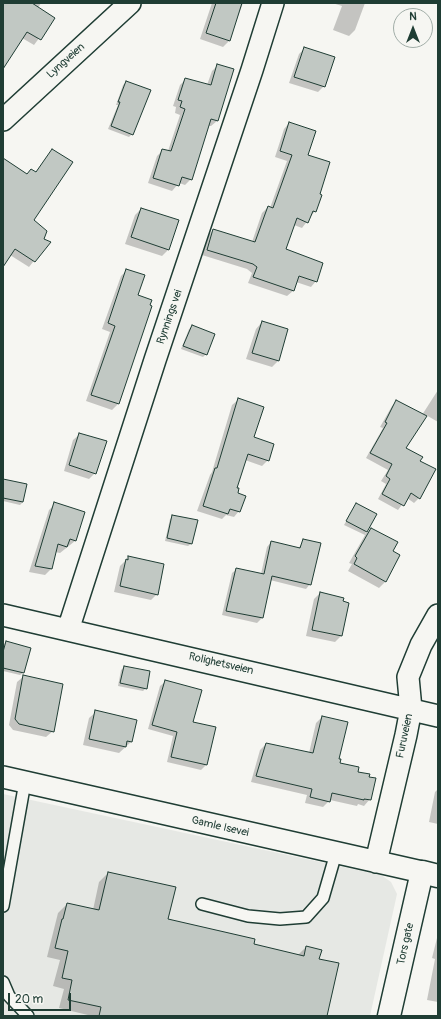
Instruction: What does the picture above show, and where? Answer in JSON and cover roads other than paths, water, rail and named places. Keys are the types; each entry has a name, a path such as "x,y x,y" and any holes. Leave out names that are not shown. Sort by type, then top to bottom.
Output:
{"street":[{"name":"Lyngveien","path":"3,120 130,3"},
{"name":"Rynnings vei","path":"68,630 155,360 273,3"},
{"name":"Rolighetsveien","path":"3,615 438,716"},
{"name":"Furuveien","path":"376,862 411,709 408,677 421,645 438,615"},
{"name":"Gamle Isevei","path":"3,777 430,874"},
{"name":"Tors gate","path":"389,1016 430,874"}],"lane":[{"path":"3,906 25,782"},
{"path":"202,904 248,916 280,919 306,917 323,898 336,853"},
{"path":"3,982 9,996 28,1016"}]}
